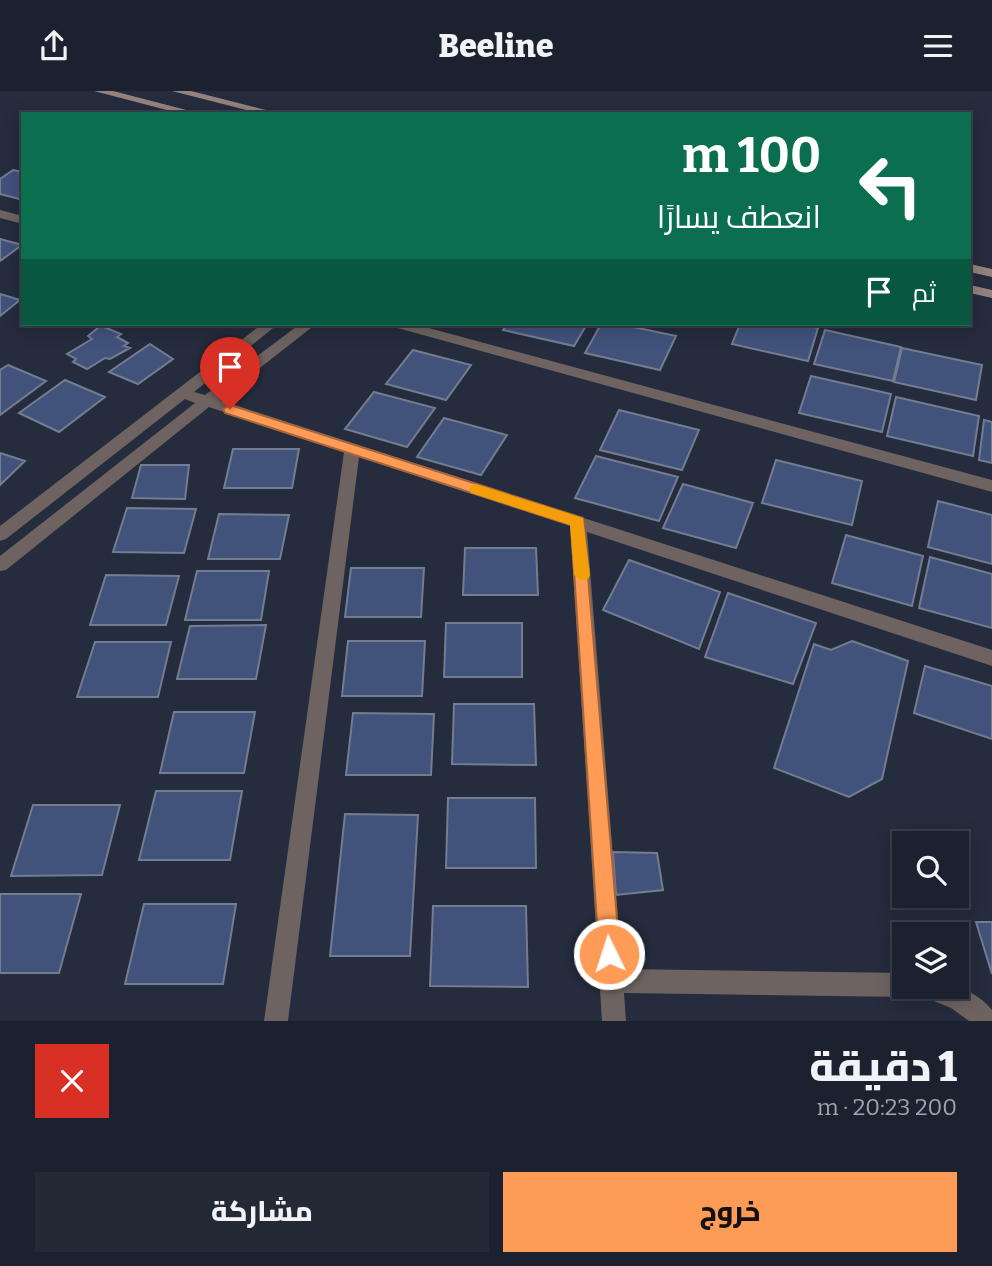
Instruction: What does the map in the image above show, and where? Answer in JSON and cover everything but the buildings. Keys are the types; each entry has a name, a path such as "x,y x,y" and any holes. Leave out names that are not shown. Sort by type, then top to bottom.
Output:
{"street":[{"path":"99,91 188,112"},
{"path":"177,91 267,112"},
{"path":"0,214 21,219"},
{"path":"971,268 992,273"},
{"path":"971,289 992,294"},
{"path":"0,535 268,326"},
{"path":"0,565 306,326"},
{"path":"406,326 992,486"},
{"path":"182,393 992,658"},
{"path":"276,1021 352,449"},
{"path":"578,522 614,1021"},
{"path":"611,981 892,985"},
{"path":"959,999 977,1010 985,1021"}],"slow traffic":[{"path":"476,489 578,522 582,575"}],"route":[{"path":"230,409 578,522 609,954"}]}
